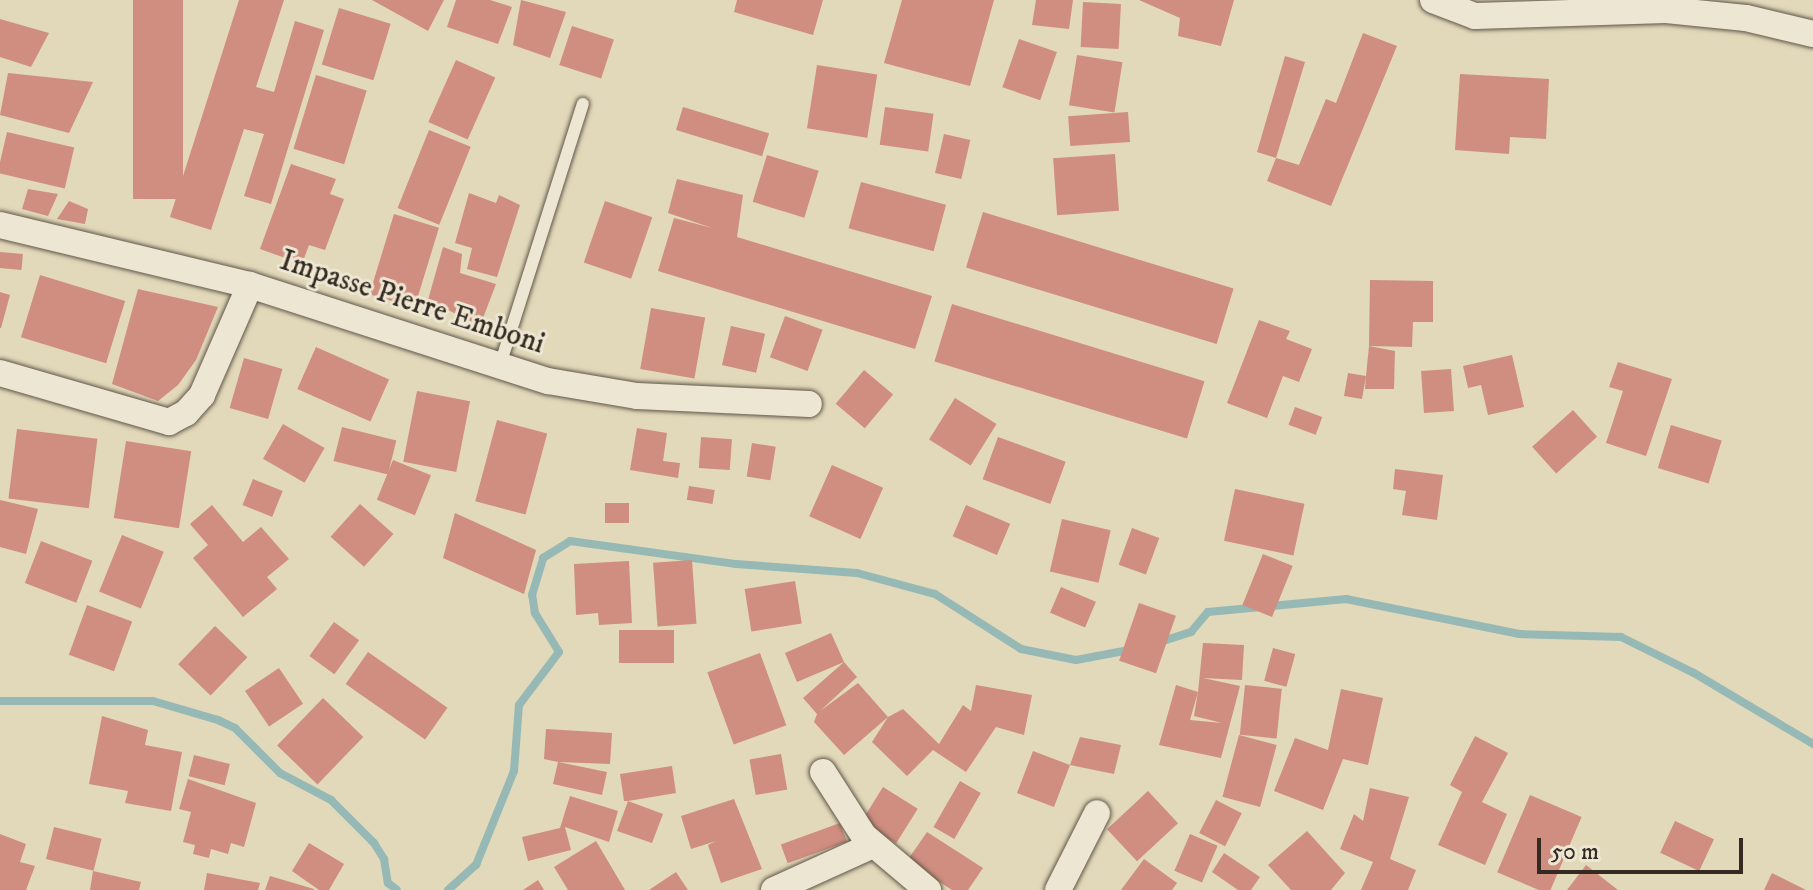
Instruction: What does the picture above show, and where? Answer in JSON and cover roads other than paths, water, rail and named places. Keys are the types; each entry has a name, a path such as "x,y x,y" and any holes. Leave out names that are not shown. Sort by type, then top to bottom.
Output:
{"street":[{"path":"1433,0 1475,16 1666,10 1746,18 1813,34"},
{"name":"Impasse Pierre Emboni","path":"0,225 250,285 548,381 637,396 809,404"},
{"path":"0,373 169,422 186,413 202,395 250,285"},
{"path":"823,772 873,845 928,890"},
{"path":"1058,890 1097,813"},
{"path":"774,890 873,845"}],"lane":[{"path":"500,365 583,104"}],"waterway":[{"path":"448,890 476,865 514,771 519,705 559,652 535,613 532,595 543,558 570,541 736,564 857,573 935,594 1021,649 1076,660 1129,650"},
{"path":"1157,643 1191,632 1208,612 1346,599 1519,634 1621,637 1694,673 1813,744"},
{"path":"0,701 153,701 235,728 280,773 331,800 374,843 384,859 388,883 397,890"}]}
